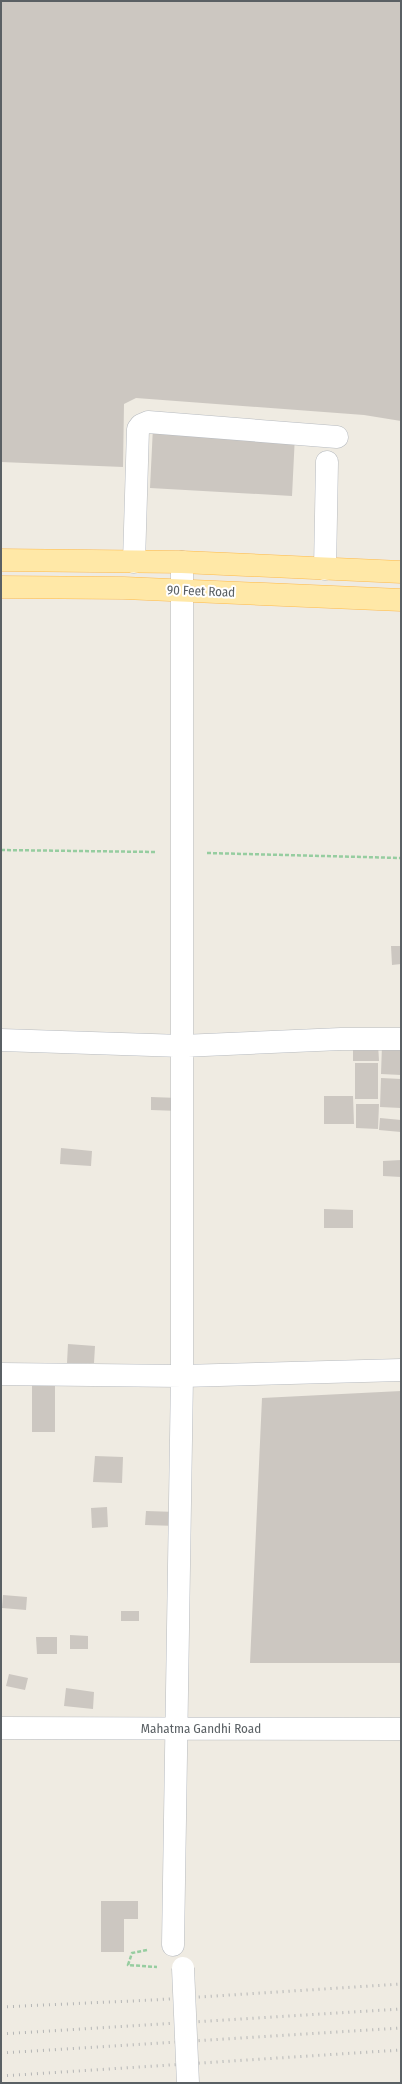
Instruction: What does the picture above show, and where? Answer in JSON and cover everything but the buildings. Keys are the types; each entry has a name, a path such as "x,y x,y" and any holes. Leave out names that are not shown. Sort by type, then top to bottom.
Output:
{"main road":[{"path":"1,560 182,562 401,572"},
{"name":"90 Feet Road","path":"1,587 182,590 401,600"}],"street":[{"path":"134,562 138,430 141,425 148,422 337,437"},
{"path":"324,569 327,462"},
{"path":"173,1945 182,1376 182,562"},
{"path":"1,1040 182,1046 341,1038 401,1039"},
{"path":"1,1374 182,1376 401,1370"},
{"name":"Mahatma Gandhi Road","path":"1,1728 401,1729"},
{"path":"183,1968 188,2083"}],"railway":[{"path":"1,2007 153,2000 401,1984"},
{"path":"1,2034 401,2009"},
{"path":"1,2053 401,2028"},
{"path":"1,2076 401,2050"}]}
